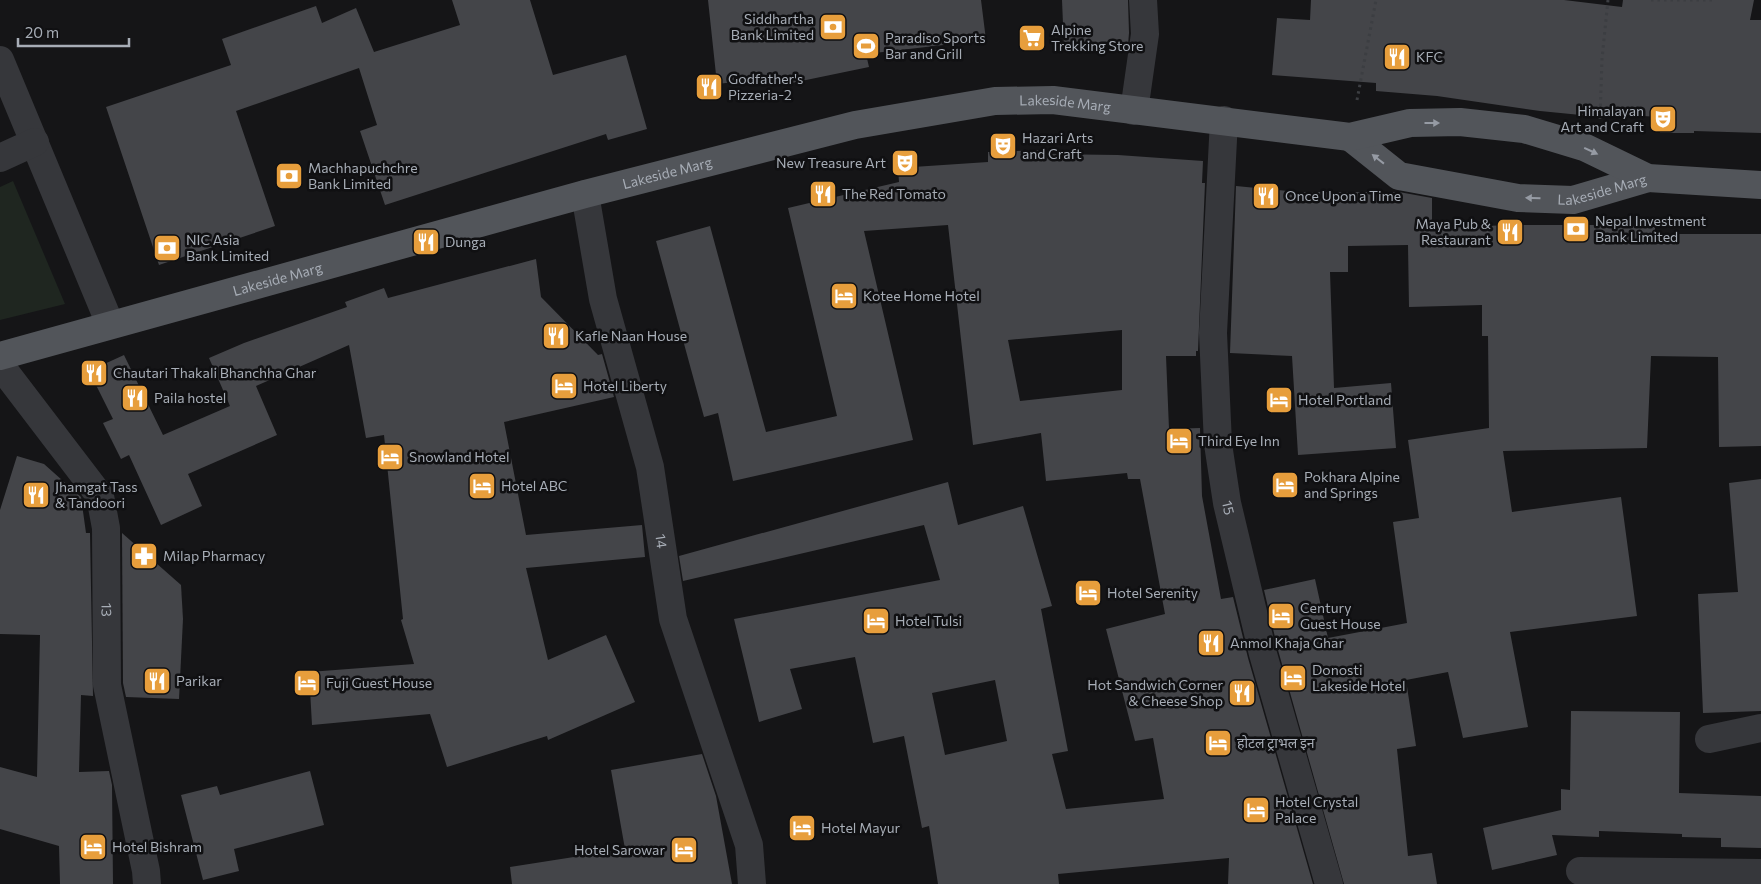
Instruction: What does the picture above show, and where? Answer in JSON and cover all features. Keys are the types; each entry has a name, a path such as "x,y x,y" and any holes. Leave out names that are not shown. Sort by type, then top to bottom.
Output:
{"main road":[{"name":"Lakeside Marg","path":"0,356 585,194 855,125 926,111 995,101 1053,100 1350,137 1410,123 1460,122 1524,129 1584,147 1648,178"},
{"name":"Lakeside Marg","path":"1350,137 1400,176 1518,198 1574,200 1648,178"},
{"path":"1648,178 1761,185"}],"street":[{"path":"1134,111 1145,34 1143,0"},
{"path":"0,60 110,324"},
{"name":"15","path":"1224,120 1213,333 1218,444 1229,512 1263,654 1329,884"},
{"path":"0,158 35,142"},
{"name":"14","path":"585,194 603,299 650,466 673,619 748,845 752,884"},
{"name":"13","path":"0,365 100,496 106,528 107,685 146,871 147,884"},
{"path":"1709,738 1761,728"},
{"path":"1580,871 1761,873"}],"path":[{"path":"1350,137 1376,0"},
{"path":"1584,147 1586,138 1600,119 1602,59 1608,0"},
{"path":"1651,0 1712,0"}],"shaded area":[{"path":"13,181 65,304 0,320 0,187"}],"building":[{"path":"452,0 530,0 553,75 626,55 647,129 608,140 606,134 385,205 360,131 377,125 359,68 236,111 275,226 159,265 106,107 231,65 222,39 316,6 322,23 356,8 374,52 460,25"},
{"path":"708,0 981,0 986,40 866,54 869,67 782,85 781,77 717,84"},
{"path":"1062,0 1128,0 1128,45 1064,48"},
{"path":"1311,0 1564,0 1622,7 1623,0 1754,0 1750,20 1761,20 1761,133 1694,131 1694,133 1660,133 1660,117 1592,113 1591,116 1540,111 1437,96 1376,91 1376,83 1272,75 1277,18 1310,20"},
{"path":"1044,150 1044,154 1118,155 1203,161 1202,183 1205,183 1198,351 1196,351 1196,356 1166,356 1169,429 1200,428 1202,496 1221,599 1233,597 1248,658 1313,884 1228,884 1229,858 1058,874 1059,884 938,884 929,826 922,828 904,736 873,743 855,657 790,669 802,709 759,722 734,619 940,580 924,525 683,581 679,556 948,482 958,525 1023,506 1052,606 1041,609 1068,751 1052,754 1066,809 1164,799 1153,738 1135,741 1106,629 1165,614 1140,479 1128,479 1127,473 1046,481 1041,433 973,445 948,225 864,231 913,440 733,481 718,413 704,417 656,241 710,226 766,432 837,416 788,208 899,182 898,168 988,162 988,152","holes":["1122,330 1122,390 1020,401 1008,340","995,680 1007,741 945,755 932,693"]},
{"path":"1236,186 1298,192 1399,192 1432,198 1432,228 1511,225 1604,225 1655,227 1655,234 1761,234 1761,446 1719,447 1718,357 1651,356 1647,448 1503,451 1512,512 1621,497 1637,616 1510,632 1528,727 1463,738 1448,672 1406,680 1416,746 1397,749 1408,856 1432,853 1437,884 1344,884 1278,650 1264,590 1315,579 1328,638 1407,623 1393,522 1419,518 1408,440 1489,428 1488,336 1482,336 1482,305 1409,307 1408,245 1348,246 1348,272 1330,272 1334,388 1391,383 1396,448 1298,455 1292,356 1230,353"},
{"path":"536,259 541,297 598,355 602,354 614,397 504,422 526,535 642,525 645,557 526,568 548,660 606,635 635,702 548,740 547,736 447,767 430,714 312,725 309,672 414,664 401,620 403,619 384,435 366,438 349,345 256,386 277,435 188,474 202,506 161,525 129,455 121,459 103,423 113,419 89,371 124,355 163,435 230,406 209,358 244,343 347,307 345,302 384,288 388,298"},
{"path":"17,456 44,464 81,497 86,533 90,533 93,696 81,695 79,772 109,771 112,785 113,884 60,884 59,846 0,829 0,767 37,777 40,635 0,634 0,510"},
{"path":"1761,479 1761,711 1703,713 1698,594 1738,592 1729,483"},
{"path":"122,533 181,585 183,619 179,699 126,697 123,683"},
{"path":"1571,711 1680,712 1679,793 1761,796 1761,848 1721,847 1721,838 1682,837 1682,834 1599,831 1599,837 1552,835 1557,855 1492,870 1483,828 1561,810 1561,789 1570,790"},
{"path":"702,754 716,796 732,884 512,884 510,867 625,849 611,770"},
{"path":"310,771 324,825 234,849 239,871 203,880 181,795 217,786 220,795"}],"place":[{"name":"Siddhartha Bank Limited","path":"833,27"},
{"name":"Alpine Trekking Store","path":"1032,38"},
{"name":"Paradiso Sports Bar and Grill","path":"866,46"},
{"name":"KFC","path":"1397,57"},
{"name":"Godfather's Pizzeria-2","path":"709,87"},
{"name":"Himalayan Art and Craft","path":"1663,119"},
{"name":"Hazari Arts and Craft","path":"1003,146"},
{"name":"New Treasure Art","path":"905,163"},
{"name":"Machhapuchchre Bank Limited","path":"289,176"},
{"name":"The Red Tomato","path":"823,194"},
{"name":"Once Upon a Time","path":"1266,196"},
{"name":"Nepal Investment Bank Limited","path":"1576,229"},
{"name":"Maya Pub & Restaurant","path":"1510,232"},
{"name":"Dunga","path":"426,242"},
{"name":"NIC Asia Bank Limited","path":"167,248"},
{"name":"Kotee Home Hotel","path":"844,296"},
{"name":"Kafle Naan House","path":"556,336"},
{"name":"Chautari Thakali Bhanchha Ghar","path":"94,373"},
{"name":"Hotel Liberty","path":"564,386"},
{"name":"Paila hostel","path":"135,398"},
{"name":"Hotel Portland","path":"1279,400"},
{"name":"Third Eye Inn","path":"1179,441"},
{"name":"Snowland Hotel","path":"390,457"},
{"name":"Pokhara Alpine and Springs","path":"1285,485"},
{"name":"Hotel ABC","path":"482,486"},
{"name":"Jhamgat Tass & Tandoori","path":"36,495"},
{"name":"Milap Pharmacy","path":"144,556"},
{"name":"Hotel Serenity","path":"1088,593"},
{"name":"Century Guest House","path":"1281,616"},
{"name":"Hotel Tulsi","path":"876,621"},
{"name":"Anmol Khaja Ghar","path":"1211,643"},
{"name":"Donosti Lakeside Hotel","path":"1293,678"},
{"name":"Parikar","path":"157,681"},
{"name":"Fuji Guest House","path":"307,683"},
{"name":"Hot Sandwich Corner & Cheese Shop","path":"1242,693"},
{"name":"होटल ट्राभल इन","path":"1218,743"},
{"name":"Hotel Crystal Palace","path":"1256,810"},
{"name":"Hotel Mayur","path":"802,828"},
{"name":"Hotel Bishram","path":"93,847"},
{"name":"Hotel Sarowar","path":"684,850"}]}
